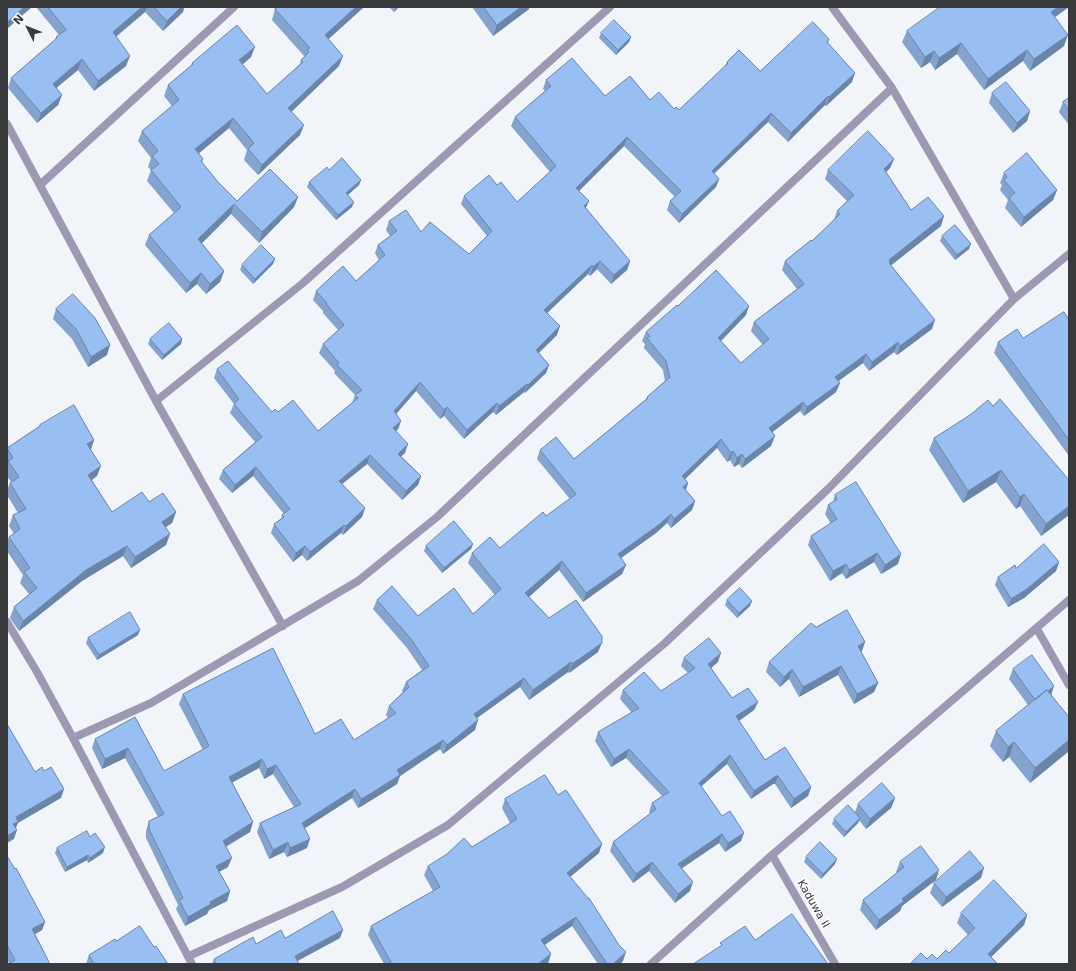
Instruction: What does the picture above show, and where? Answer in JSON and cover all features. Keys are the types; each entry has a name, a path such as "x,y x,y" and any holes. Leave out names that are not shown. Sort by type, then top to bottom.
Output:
{"street":[{"path":"40,185 234,7"},
{"path":"156,401 302,283 610,7"},
{"path":"832,7 892,88 1014,299"},
{"path":"74,738 151,703 358,581 437,517 892,88"},
{"path":"7,124 156,401 283,626"},
{"path":"7,622 74,738 190,960 342,887 448,825 665,643 828,489 1014,299 1069,254"},
{"path":"651,964 772,855 1069,600"},
{"path":"1037,629 1069,686"},
{"name":"Kaduwa II","path":"772,855 835,964"}],"building":[{"path":"7,7 24,7 7,22"},
{"path":"48,7 142,7 113,32 130,56 98,81 82,59 53,84 62,95 41,113 11,78 57,38 56,37 66,30"},
{"path":"154,7 181,7 167,21"},
{"path":"278,7 356,7 325,35 343,56 288,108 304,125 262,165 248,149 254,143 233,118 195,149 203,159 201,161 218,182 237,201 270,169 298,197 262,232 234,204 198,239 224,271 210,284 201,273 190,283 149,235 181,207 151,170 159,164 152,156 158,151 142,131 179,100 168,85 237,25 255,47 239,60 267,94 303,62 301,60 309,52 307,50 310,48 275,9"},
{"path":"484,7 521,7 497,25"},
{"path":"940,7 1058,7 1051,12 1068,35 1034,59 1027,50 988,79 961,43 939,58 934,51 925,57 907,31"},
{"path":"614,20 631,37 618,50 601,33"},
{"path":"813,22 829,39 827,42 855,73 829,97 828,96 791,133 771,113 712,171 719,179 682,214 670,201 681,191 627,137 576,188 589,201 584,206 630,261 614,275 600,261 593,267 592,265 544,310 560,326 536,350 549,365 528,385 527,384 499,406 497,403 467,430 447,407 444,410 420,382 394,411 401,421 393,428 408,444 398,454 421,476 406,491 370,455 339,481 365,508 346,526 344,525 310,552 305,546 296,553 274,524 284,517 282,515 290,509 256,467 235,485 223,470 262,437 234,404 239,399 217,369 228,361 272,412 275,409 278,412 293,400 318,431 358,398 355,395 362,390 337,365 339,363 323,344 344,325 316,291 343,266 356,281 385,255 378,245 397,231 389,221 406,210 421,232 430,222 469,254 492,231 464,196 489,175 497,185 501,182 517,202 556,166 515,117 551,86 546,80 572,58 605,96 630,76 650,100 659,92 674,109 676,107 679,110 728,63 727,62 739,50 760,71"},
{"path":"1006,82 1030,111 1017,123 992,93"},
{"path":"1069,98 1069,110 1063,102"},
{"path":"868,131 894,159 884,169 911,210 928,197 944,216 889,260 889,263 935,320 900,346 898,342 872,362 866,354 835,377 840,383 807,407 803,402 769,428 775,436 745,459 742,454 737,458 733,451 731,453 721,439 682,476 688,483 683,487 695,501 674,519 671,514 660,524 618,554 626,565 586,593 562,561 525,593 549,618 576,600 602,636 602,643 572,664 571,662 533,690 524,678 474,714 478,720 447,745 443,740 397,770 400,775 365,797 361,799 355,789 302,823 310,839 290,848 288,842 273,850 260,823 301,804 276,765 267,769 262,759 229,777 253,822 223,841 232,858 216,866 230,891 188,917 179,900 183,898 149,829 149,821 164,814 128,748 105,759 95,739 135,717 164,771 209,746 183,694 273,648 315,734 341,719 354,740 396,713 389,706 409,687 406,682 429,666 411,639 377,600 392,586 418,616 454,588 473,614 501,589 472,553 490,537 500,548 543,512 546,516 576,494 540,450 556,437 574,459 648,398 647,397 670,377 666,361 647,338 650,336 646,332 677,305 678,306 716,270 749,306 718,338 741,363 769,339 754,322 804,284 785,261 811,240 812,241 840,214 837,211 854,195 828,170"},
{"path":"1027,153 1057,190 1024,217 1009,198 1015,193 1004,180 1007,177 1004,173"},
{"path":"342,158 361,180 346,193 354,202 338,215 309,182 327,167 329,170"},
{"path":"955,225 971,244 957,255 942,236"},
{"path":"261,245 275,259 255,279 242,265"},
{"path":"73,294 95,318 110,345 91,357 76,329 56,309"},
{"path":"1064,312 1069,320 1069,440 998,342 1017,329 1023,338"},
{"path":"169,323 182,339 164,355 150,339"},
{"path":"1000,399 1069,480 1069,506 1046,524 1024,494 1020,497 1001,470 968,491 934,438 970,415 988,400 993,406"},
{"path":"74,405 94,440 87,444 101,466 88,475 112,512 142,492 149,502 163,493 176,512 162,522 170,534 135,557 127,546 86,570 23,621 14,607 37,588 24,572 30,568 9,537 20,529 13,515 26,509 10,483 19,477 8,461 13,458 7,448 40,425"},
{"path":"856,482 901,554 885,565 877,553 849,570 846,564 833,571 811,536 837,519 828,505 837,499 835,495"},
{"path":"454,521 473,544 444,568 426,546"},
{"path":"1044,544 1059,562 1027,589 1011,599 998,577 1015,565 1016,568"},
{"path":"740,588 752,601 739,613 727,600"},
{"path":"847,610 865,642 858,646 878,683 857,694 841,666 803,687 792,669 784,677 769,662 811,623 816,627"},
{"path":"130,612 140,630 99,655 88,638"},
{"path":"709,638 721,653 708,664 732,698 748,688 758,702 736,716 765,760 785,747 811,787 794,799 778,776 776,776 754,791 730,755 699,783 722,816 730,811 744,833 728,843 722,834 678,864 693,882 678,894 652,862 636,874 613,842 656,809 652,803 669,792 629,749 614,759 598,732 639,708 623,690 644,672 661,691 695,668 684,658"},
{"path":"1032,655 1054,686 1035,700 1013,669"},
{"path":"1047,690 1069,717 1069,740 1035,768 1014,742 1008,747 996,731"},
{"path":"7,724 35,772 42,767 44,771 51,767 64,789 16,817 18,822 13,824 17,830 7,836"},
{"path":"545,775 558,795 566,790 602,844 567,873 589,898 619,945 626,952 613,964 607,964 576,917 541,940 551,954 538,964 392,964 371,926 440,887 428,866 447,854 464,838 472,847 517,819 505,799"},
{"path":"882,783 895,798 870,819 858,804"},
{"path":"848,805 860,818 846,832 834,819"},
{"path":"87,831 90,837 95,833 105,847 90,858 88,855 67,867 57,848"},
{"path":"820,842 837,859 823,874 806,857"},
{"path":"921,846 939,870 902,899 904,901 879,920 863,900 904,867 900,862"},
{"path":"970,851 984,868 946,897 934,883"},
{"path":"7,856 15,869 16,868 45,922 32,929 50,964 8,964 15,960 7,945"},
{"path":"994,880 1027,915 988,954 998,964 910,964 921,953 927,959 932,954 937,959 946,950 949,953 975,928 961,913"},
{"path":"333,911 343,930 295,956 299,964 216,964 214,959 253,937 256,944 281,930 285,938"},
{"path":"792,914 828,964 693,964 722,945 720,943 745,926 755,940"},
{"path":"140,926 168,964 94,964 89,955"}]}
